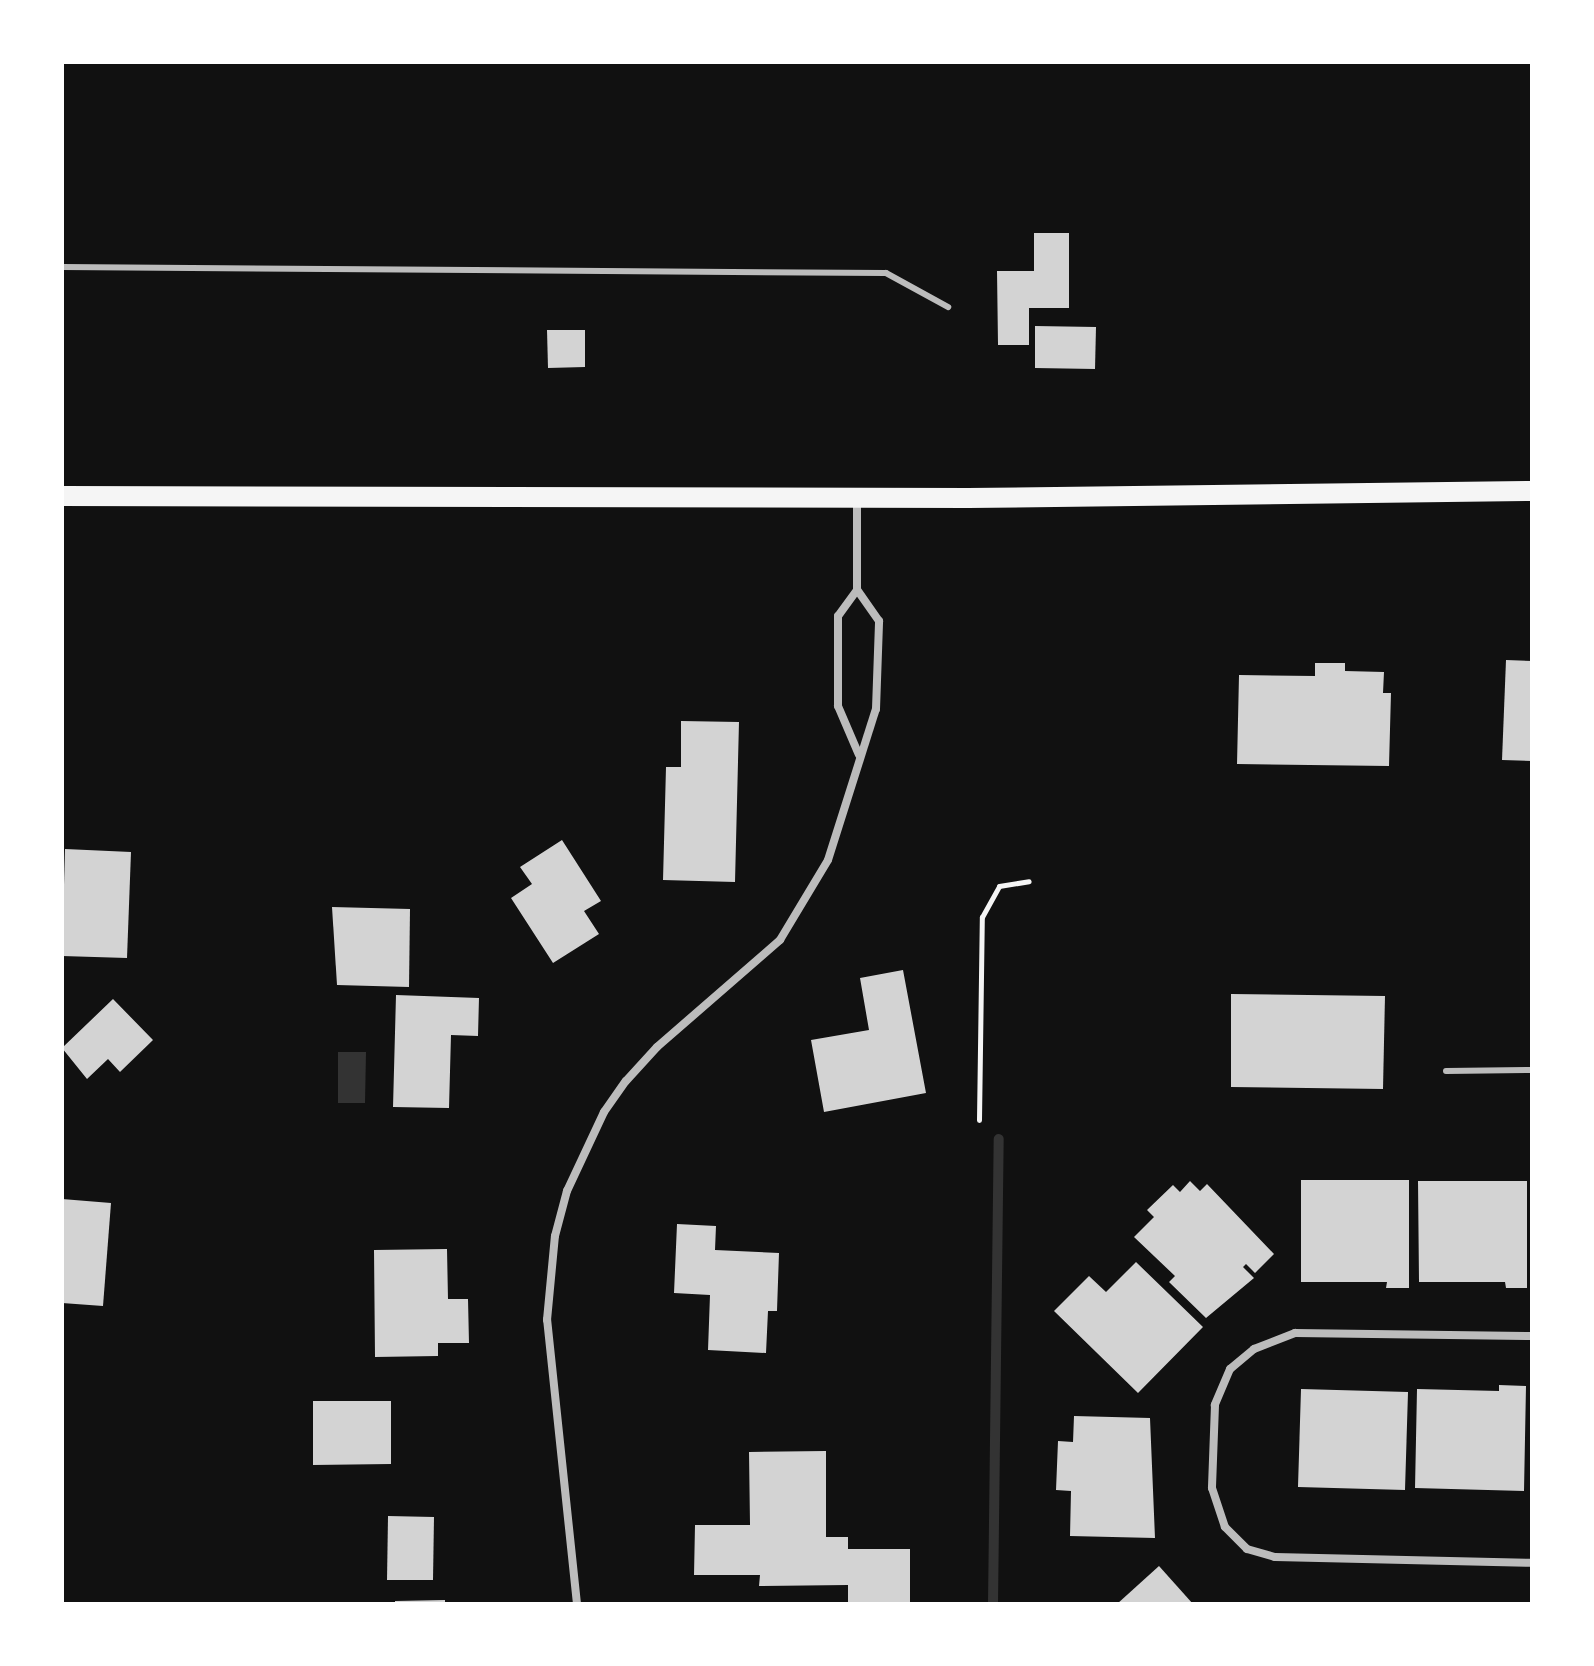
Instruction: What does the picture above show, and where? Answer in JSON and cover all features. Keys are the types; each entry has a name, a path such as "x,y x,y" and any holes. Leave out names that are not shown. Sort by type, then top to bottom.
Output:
{"main road":[{"path":"62,496 857,498 1532,491"}],"street":[{"path":"577,1604 547,1320 548,1277 567,1191 604,1112 626,1081 657,1047 750,969 805,905 828,860 876,709 879,621 857,590 857,498"},
{"path":"857,590 838,616 838,706 859,755"},
{"path":"1532,1336 1295,1333 1254,1349 1230,1369 1215,1405 1212,1488 1225,1527 1247,1549 1275,1557 1532,1563"}],"lane":[{"path":"62,267 886,273 948,307"},
{"path":"1446,1071 1532,1070"}],"path":[{"path":"979,1120 982,917 988,897 999,886 1029,881"}],"shaded area":[{"path":"338,1052 366,1052 365,1103 338,1103"}],"building":[{"path":"1034,233 1069,233 1069,308 1029,308 1029,345 998,345 997,271 1034,271"},
{"path":"1035,326 1096,327 1095,369 1035,368"},
{"path":"547,330 585,330 585,367 548,368"},
{"path":"1506,660 1532,661 1532,761 1502,760"},
{"path":"1315,663 1345,663 1345,671 1384,672 1383,693 1391,693 1389,766 1237,764 1239,675 1315,676"},
{"path":"681,721 739,722 735,882 663,880 666,767 681,767"},
{"path":"562,840 601,901 584,911 599,934 553,963 511,898 532,884 520,867"},
{"path":"65,849 131,852 127,958 62,956"},
{"path":"332,907 410,909 409,987 337,985"},
{"path":"903,970 926,1093 824,1112 811,1040 869,1030 860,978"},
{"path":"1231,994 1385,996 1383,1089 1231,1087"},
{"path":"396,995 479,998 478,1036 451,1035 449,1108 393,1107"},
{"path":"113,999 153,1040 120,1072 108,1059 87,1079 62,1048"},
{"path":"1301,1180 1409,1180 1409,1288 1386,1288 1387,1282 1301,1282"},
{"path":"1190,1181 1200,1191 1207,1184 1274,1254 1255,1273 1246,1264 1243,1267 1254,1278 1206,1318 1169,1282 1175,1276 1134,1237 1154,1217 1147,1210 1173,1185 1180,1192"},
{"path":"1418,1181 1527,1181 1527,1288 1506,1288 1505,1282 1419,1282"},
{"path":"62,1199 111,1203 103,1306 62,1303"},
{"path":"677,1224 716,1226 715,1250 779,1253 777,1311 768,1311 766,1353 708,1350 710,1295 674,1293"},
{"path":"447,1249 448,1299 468,1299 469,1343 438,1343 438,1356 375,1357 374,1250"},
{"path":"1136,1262 1203,1327 1138,1393 1054,1311 1089,1276 1106,1292"},
{"path":"1499,1385 1526,1386 1524,1491 1415,1488 1417,1389 1499,1391"},
{"path":"1301,1389 1408,1392 1405,1490 1298,1487"},
{"path":"313,1401 391,1401 391,1464 313,1465"},
{"path":"1074,1416 1150,1418 1155,1538 1070,1536 1071,1491 1056,1490 1058,1441 1073,1442"},
{"path":"826,1451 826,1537 848,1537 848,1549 910,1549 910,1604 848,1604 848,1585 759,1586 760,1575 694,1575 695,1525 750,1525 749,1452"},
{"path":"388,1516 434,1517 433,1580 387,1580"},
{"path":"1159,1566 1193,1604 1117,1604"},
{"path":"445,1600 445,1604 395,1604 395,1601"}],"waterway":[{"path":"993,1604 999,1139"}]}
